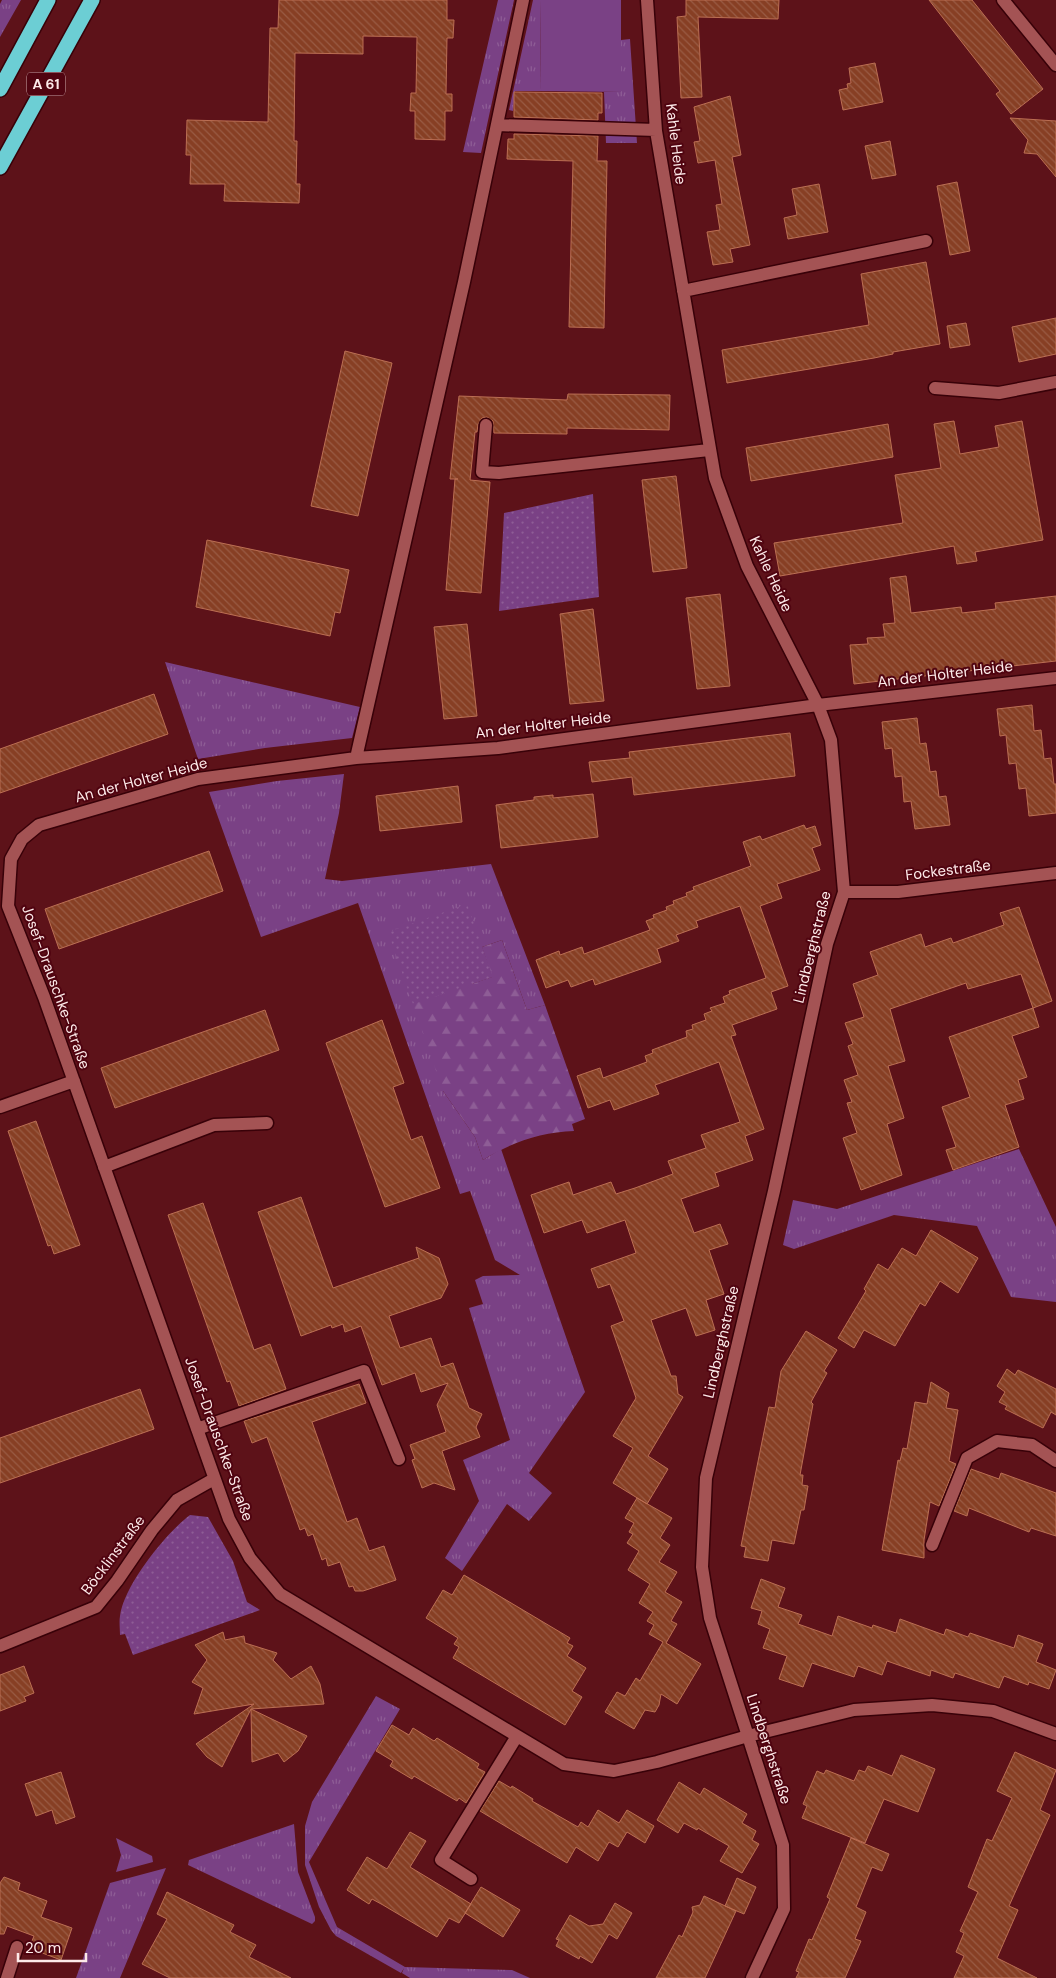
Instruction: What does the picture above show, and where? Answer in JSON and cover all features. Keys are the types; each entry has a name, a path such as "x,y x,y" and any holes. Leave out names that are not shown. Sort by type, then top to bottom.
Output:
{"highway":[{"name":"A 61","path":"0,89 48,0"},
{"name":"A 61","path":"0,167 92,0"}],"street":[{"path":"356,758 464,282 523,0"},
{"name":"Kahle Heide","path":"647,0 656,130 715,478 747,566 818,705"},
{"path":"1003,0 1056,65"},
{"path":"497,125 656,130"},
{"path":"682,291 926,241"},
{"path":"935,388 999,393 1056,382"},
{"path":"486,425 482,472 499,473 709,450"},
{"name":"An der Holter Heide","path":"39,825 198,778 356,758 498,748 818,705 1056,678"},
{"name":"Lindberghstraße","path":"752,1978 784,1909 784,1845 710,1618 702,1567 706,1478 774,1191 827,944 844,892 832,740 818,705"},
{"name":"Josef-Drauschke-Straße","path":"39,825 22,839 11,859 8,906 74,1081 214,1479 230,1519 250,1558 280,1594 564,1764 614,1771 657,1762 748,1736 854,1710 932,1705 993,1711 1056,1734"},
{"name":"Fockestraße","path":"844,892 898,892 1056,873"},
{"name":"Josef-Drauschke-Straße","path":"0,1107 74,1081"},
{"path":"104,1167 214,1125 267,1123"},
{"path":"196,1429 364,1371 399,1460"},
{"path":"932,1545 967,1458 998,1440 1032,1445 1056,1461"},
{"name":"Böcklinstraße","path":"0,1646 96,1607 117,1581 152,1530 177,1500 214,1479"},
{"path":"471,1879 441,1860 517,1736"},
{"path":"7,1978 17,1947"}],"green space":[{"path":"2,0 21,0 0,37 0,4"},
{"path":"498,0 514,0 481,153 463,152"},
{"path":"533,0 541,0 540,91 515,91 513,111 509,110"},
{"path":"541,0 621,0 621,92 540,91"},
{"path":"630,39 637,143 606,143 604,92 621,92 621,40"},
{"path":"593,494 599,597 499,611 504,513"},
{"path":"165,662 360,707 352,738 265,748 198,759"},
{"path":"344,774 339,813 325,879 342,881 491,864 545,1005 527,1010 502,940 482,947 443,1091 475,1137 483,1160 501,1149 585,1392 529,1473 552,1493 529,1521 507,1504 462,1571 445,1558 479,1501 463,1460 510,1440 469,1308 483,1304 475,1280 483,1276 520,1275 495,1260 470,1191 460,1194 358,903 261,937 209,792 277,781"},
{"path":"467,904 493,977 413,1004 388,932"},
{"path":"502,940 527,1010 545,1005 585,1119 572,1124 574,1131 538,1136 504,1148 483,1160 475,1137 443,1091 413,1004 492,977 482,947"},
{"path":"1019,1149 1056,1227 1056,1302 1011,1297 977,1226 894,1215 794,1249 783,1245 793,1200 837,1209"},
{"path":"190,1515 208,1517 233,1561 247,1602 260,1610 133,1655 125,1634 120,1635 120,1618 123,1603 138,1575 158,1547"},
{"path":"376,1696 400,1709 309,1862 337,1927 405,1967 512,1970 530,1978 410,1978 402,1973 404,1968 401,1973 336,1936 331,1930 319,1907 305,1865 305,1826 312,1802"},
{"path":"294,1824 298,1872 315,1917 315,1921 312,1924 188,1865 189,1860"},
{"path":"116,1838 152,1856 153,1862 116,1872 121,1855"},
{"path":"166,1868 120,1978 76,1978 110,1883"}],"building":[{"path":"279,0 447,0 447,20 454,20 453,38 447,38 446,94 452,94 452,111 445,111 445,140 415,139 415,111 410,111 411,93 416,93 417,37 363,36 363,54 295,53 294,141 297,141 296,184 300,184 299,203 224,201 225,184 190,184 191,155 186,155 187,120 268,122 270,28 278,28"},
{"path":"686,0 779,0 778,19 698,17 702,97 681,98 677,17 686,16"},
{"path":"929,0 972,0 1043,89 1011,114 996,94 1000,91"},
{"path":"875,63 883,102 843,110 839,90 848,88 847,84 851,83 849,68"},
{"path":"514,92 602,93 602,113 598,113 598,120 514,117"},
{"path":"730,96 741,155 732,157 750,245 730,249 733,262 713,265 707,232 720,230 716,205 722,204 715,160 698,163 694,142 700,141 694,107"},
{"path":"1010,118 1056,121 1056,177 1037,154 1024,153 1028,140"},
{"path":"514,134 598,136 597,161 607,161 604,328 569,327 573,161 507,159 508,139 514,139"},
{"path":"890,141 896,175 872,179 865,146"},
{"path":"957,182 970,251 950,255 937,186"},
{"path":"819,184 828,232 788,239 784,218 797,215 792,189"},
{"path":"926,262 940,344 893,352 893,354 874,358 727,383 722,350 869,325 861,274"},
{"path":"1056,318 1056,354 1019,362 1012,327"},
{"path":"966,323 970,345 950,348 947,326"},
{"path":"345,351 392,363 358,516 311,506"},
{"path":"568,394 670,395 669,430 567,428 567,434 494,433 493,421 487,417 482,418 478,424 477,432 475,432 470,480 490,482 481,593 446,590 455,479 450,479 459,396 567,400"},
{"path":"954,421 960,454 999,447 995,426 1022,421 1043,540 975,552 977,561 957,564 954,546 780,576 774,543 903,523 895,475 941,468 934,424"},
{"path":"888,424 893,457 751,481 746,448"},
{"path":"676,476 687,568 653,572 642,480"},
{"path":"207,540 349,570 340,613 335,612 330,636 196,607"},
{"path":"906,576 911,613 961,607 962,613 996,609 995,603 1056,596 1056,661 854,684 850,645 868,644 867,638 885,637 883,624 895,623 890,578"},
{"path":"720,594 730,686 697,689 686,598"},
{"path":"593,609 604,701 570,704 560,614"},
{"path":"467,624 477,716 444,719 434,627"},
{"path":"154,694 168,734 0,793 0,749"},
{"path":"1032,705 1034,731 1041,730 1044,759 1051,758 1054,784 1056,784 1056,813 1029,816 1026,788 1019,789 1016,763 1009,764 1006,735 1000,736 997,709"},
{"path":"917,718 920,744 926,743 930,772 936,771 939,797 946,796 950,825 915,829 911,801 904,802 902,776 895,777 892,748 885,749 882,722"},
{"path":"790,733 795,776 634,795 632,777 592,782 589,762 630,758 629,752"},
{"path":"458,786 462,822 380,831 376,796"},
{"path":"593,794 598,837 501,848 496,805 534,800 534,797 553,795 553,798"},
{"path":"804,825 806,829 815,826 821,845 812,848 820,870 777,884 782,898 760,906 788,986 771,992 777,1009 732,1025 736,1035 731,1036 764,1129 745,1136 753,1160 715,1173 719,1186 681,1199 694,1233 720,1224 728,1244 709,1250 724,1294 706,1300 715,1330 696,1336 686,1308 651,1320 671,1376 676,1376 678,1394 683,1397 648,1456 668,1469 647,1504 613,1483 633,1448 613,1436 636,1398 611,1326 624,1321 610,1284 598,1288 591,1269 636,1253 625,1220 587,1233 582,1220 544,1233 531,1195 569,1182 573,1195 611,1182 616,1194 635,1188 673,1174 668,1161 706,1148 701,1135 740,1122 719,1062 655,1085 659,1094 614,1110 610,1100 588,1108 577,1076 600,1068 603,1078 647,1062 645,1056 653,1053 652,1050 687,1037 686,1031 693,1029 692,1025 706,1020 704,1014 712,1011 710,1008 725,1003 723,997 730,994 729,991 766,978 740,906 696,921 698,927 676,935 679,941 657,949 661,962 595,985 593,979 571,987 568,980 546,988 536,960 559,951 560,955 582,947 584,954 650,930 646,921 654,918 653,915 667,910 666,907 674,904 673,901 687,896 686,893 694,890 693,887 751,866 743,842 760,836 762,840"},
{"path":"209,851 223,891 59,949 45,909"},
{"path":"1019,907 1052,1001 1033,1008 1021,974 968,989 966,983 890,1009 905,1061 888,1066 904,1118 887,1124 902,1175 861,1190 843,1138 857,1133 847,1103 852,1102 844,1080 858,1075 848,1046 853,1044 845,1023 864,1017 853,984 878,975 870,952 921,934 925,947 951,938 953,943 1004,925 1000,913"},
{"path":"1033,1008 1039,1027 1012,1036 1027,1077 1018,1080 1024,1099 1005,1105 1019,1147 953,1170 946,1150 956,1147 942,1107 970,1097 949,1037"},
{"path":"265,1010 279,1050 115,1108 101,1068"},
{"path":"382,1020 404,1083 393,1087 411,1140 422,1136 440,1188 385,1207 326,1043"},
{"path":"36,1121 80,1245 54,1254 51,1245 48,1246 8,1131"},
{"path":"301,1197 333,1288 419,1258 416,1247 439,1258 448,1284 441,1298 389,1316 400,1348 431,1338 441,1367 453,1363 469,1408 482,1414 476,1427 480,1437 442,1451 455,1490 434,1483 422,1488 412,1460 415,1459 410,1445 446,1432 437,1405 448,1383 421,1392 415,1373 382,1385 361,1326 345,1332 343,1324 332,1328 331,1325 301,1336 258,1212"},
{"path":"203,1203 254,1350 270,1344 286,1389 239,1406 230,1381 227,1382 168,1215"},
{"path":"931,1230 978,1258 958,1293 940,1281 925,1306 920,1303 895,1346 864,1330 854,1348 838,1338 866,1291 864,1289 878,1264 888,1270 902,1248 916,1256"},
{"path":"806,1331 837,1350 824,1371 827,1373 811,1402 813,1404 800,1475 803,1475 802,1485 808,1486 804,1510 801,1510 794,1544 772,1540 768,1561 744,1557 746,1547 741,1546 769,1407 775,1408 781,1371"},
{"path":"1007,1369 1015,1375 1018,1370 1056,1389 1056,1415 1051,1412 1043,1428 1005,1409 1007,1406 999,1402 1005,1392 997,1386"},
{"path":"931,1382 949,1393 946,1408 958,1410 949,1461 956,1464 939,1506 930,1502 924,1540 924,1558 882,1550 898,1460 900,1461 903,1448 907,1449 915,1402 927,1404"},
{"path":"359,1384 366,1403 312,1422 347,1522 357,1518 369,1551 384,1546 396,1580 363,1591 355,1591 353,1586 349,1587 340,1562 328,1566 326,1558 322,1560 313,1534 308,1536 305,1528 300,1530 267,1437 252,1443 244,1421"},
{"path":"140,1389 154,1429 0,1483 0,1438"},
{"path":"971,1469 999,1479 1001,1473 1056,1493 1056,1536 1031,1528 1029,1532 969,1508 967,1516 954,1511"},
{"path":"637,1498 672,1518 660,1538 670,1545 659,1562 677,1572 665,1592 682,1602 671,1621 677,1624 666,1643 701,1664 677,1704 661,1694 659,1705 655,1712 645,1710 634,1729 605,1712 617,1692 625,1696 636,1678 640,1681 663,1642 649,1634 654,1625 647,1621 653,1612 639,1603 650,1584 628,1570 639,1551 627,1543 633,1534 629,1532 634,1523 625,1518"},
{"path":"464,1575 570,1638 567,1643 573,1646 567,1656 586,1668 572,1691 582,1697 565,1725 453,1658 459,1647 454,1644 458,1638 426,1618 443,1590 452,1595"},
{"path":"761,1579 785,1588 778,1607 802,1615 798,1624 832,1636 838,1616 872,1628 873,1625 896,1633 900,1619 944,1635 946,1629 968,1637 970,1633 1014,1648 1018,1635 1043,1644 1036,1662 1056,1670 1049,1689 1029,1682 1028,1685 1004,1676 999,1688 955,1673 953,1678 931,1670 930,1676 887,1661 882,1675 858,1666 854,1677 812,1663 803,1687 779,1679 787,1656 763,1648 770,1629 758,1624 762,1611 751,1608"},
{"path":"223,1632 225,1640 244,1636 245,1643 277,1653 273,1660 291,1679 311,1666 320,1684 324,1704 251,1709 222,1767 207,1757 196,1744 254,1704 194,1714 203,1688 192,1682 207,1660 195,1645"},
{"path":"24,1666 34,1693 24,1697 26,1701 0,1711 0,1675"},
{"path":"251,1709 307,1736 298,1751 284,1762 278,1753 252,1762"},
{"path":"392,1725 409,1735 413,1728 434,1741 437,1738 479,1764 477,1768 485,1772 466,1803 459,1798 457,1801 414,1776 412,1779 390,1766 393,1761 376,1751"},
{"path":"1015,1752 1056,1770 1040,1810 1050,1815 1009,1906 1018,1910 997,1958 1037,1978 954,1978 964,1956 956,1952 964,1933 960,1931 978,1892 968,1887 987,1839 992,1841 1012,1798 997,1791"},
{"path":"901,1755 935,1769 918,1812 884,1799 865,1843 802,1818 807,1806 803,1804 817,1771 824,1774 826,1770 854,1781 859,1770 865,1772 868,1766 892,1776"},
{"path":"61,1772 75,1817 56,1824 52,1810 36,1816 25,1784"},
{"path":"499,1781 511,1788 512,1786 533,1799 532,1801 578,1827 581,1822 588,1827 598,1810 619,1823 627,1810 654,1826 645,1843 627,1832 618,1847 609,1842 598,1861 576,1847 567,1863 480,1811"},
{"path":"679,1782 700,1795 704,1788 747,1814 742,1823 756,1831 752,1840 759,1844 742,1873 720,1861 729,1846 698,1828 697,1830 684,1823 678,1833 657,1820"},
{"path":"410,1832 426,1841 410,1867 471,1904 459,1923 449,1918 437,1937 372,1899 369,1904 347,1890 367,1857 387,1869"},
{"path":"851,1838 889,1854 882,1871 872,1867 856,1907 866,1912 855,1939 861,1941 845,1978 796,1978 799,1972 796,1971 809,1939 812,1940 830,1899 827,1897"},
{"path":"4,1877 20,1883 18,1890 47,1901 41,1917 72,1928 61,1960 29,1948 34,1936 7,1926 4,1934 0,1934 0,1883"},
{"path":"737,1878 756,1887 744,1914 725,1906"},
{"path":"481,1887 520,1910 503,1937 465,1913"},
{"path":"167,1892 234,1925 230,1932 256,1945 249,1957 291,1978 170,1978 142,1964 167,1919 157,1914"},
{"path":"704,1896 736,1911 705,1978 656,1978 679,1935 682,1937 693,1912 692,1907 700,1905"},
{"path":"615,1903 632,1913 617,1939 609,1934 592,1963 580,1956 579,1959 556,1946 559,1940 556,1939 570,1915 589,1926 603,1924"}]}
